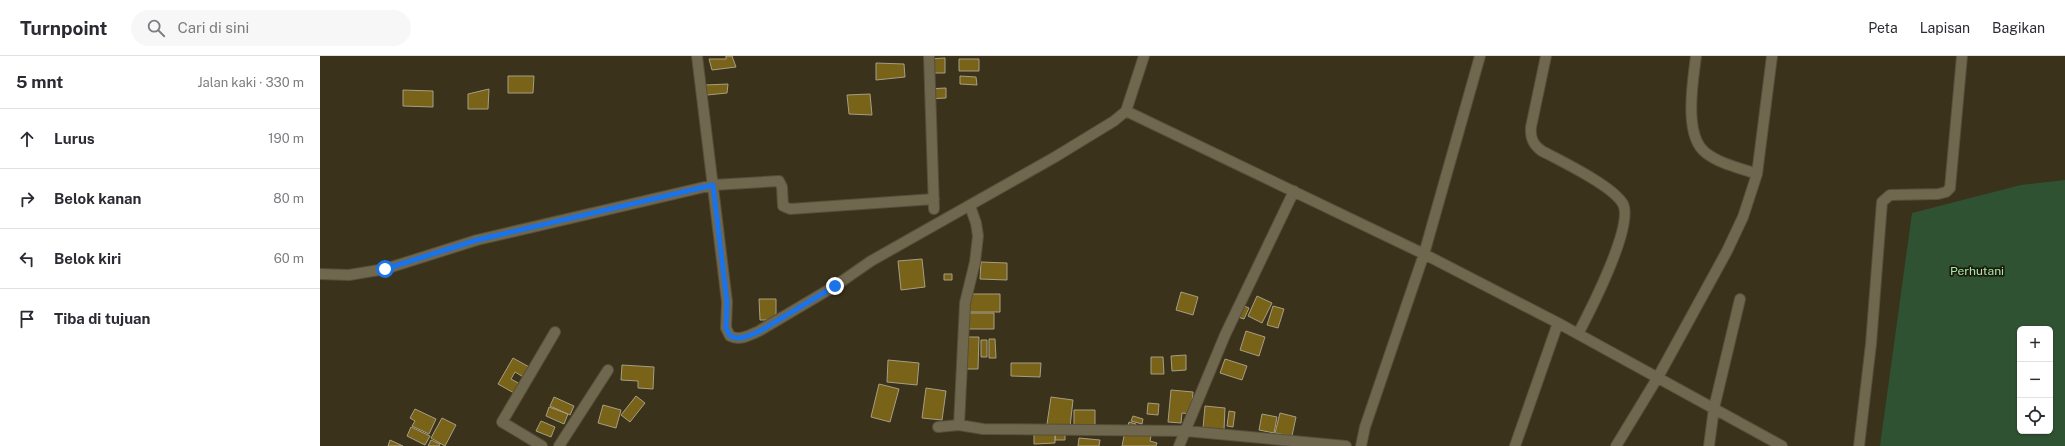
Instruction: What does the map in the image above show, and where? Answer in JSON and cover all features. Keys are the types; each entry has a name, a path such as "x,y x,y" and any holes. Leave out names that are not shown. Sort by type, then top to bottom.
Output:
{"street":[{"path":"697,56 727,302 726,328 730,336 737,338 746,337 760,331 835,286 871,261 970,206 1114,121 1126,111 1144,56"},
{"path":"320,274 349,275 385,269 477,240 713,185 779,181 782,187 783,206 790,209 934,204 929,56"},
{"path":"1361,446 1424,254 1480,56"},
{"path":"1546,56 1531,127 1531,137 1534,145 1612,192 1624,205 1625,212 1622,233 1600,291 1578,334"},
{"path":"1696,56 1692,110 1696,141 1707,154 1757,174"},
{"path":"1616,446 1658,377 1727,251 1743,217 1757,174 1772,56"},
{"path":"1859,446 1871,344 1882,202 1890,195 1938,194 1946,192 1950,188 1962,56"},
{"path":"1126,111 1424,254 1558,323 1782,446"},
{"path":"1179,446 1230,322 1294,191"},
{"path":"959,425 965,303 977,247 976,223 970,206"},
{"path":"1709,446 1714,408 1740,299"},
{"path":"1515,446 1558,323"},
{"path":"542,446 502,422 555,332"},
{"path":"559,446 608,370"},
{"path":"938,427 959,425 983,429 1186,431 1346,446"}],"green space":[{"name":"Perhutani","path":"2065,180 2065,446 1880,446 1912,213 2021,185"}],"building":[{"path":"726,56 732,56 736,67 712,70 709,59 726,59"},
{"path":"945,58 945,73 926,73 926,59"},
{"path":"959,59 979,59 979,71 959,71"},
{"path":"876,63 904,64 905,77 876,80"},
{"path":"508,76 534,76 533,93 508,93"},
{"path":"960,76 976,77 977,85 960,84"},
{"path":"728,84 727,93 707,95 705,85"},
{"path":"946,88 946,98 926,99 925,89"},
{"path":"489,89 488,109 468,109 468,94"},
{"path":"403,90 433,91 433,107 403,106"},
{"path":"870,94 872,115 849,114 847,95"},
{"path":"922,259 925,287 901,290 898,261"},
{"path":"981,262 1007,263 1007,280 980,279"},
{"path":"944,274 952,274 952,280 944,280"},
{"path":"1181,292 1198,297 1193,315 1176,310"},
{"path":"968,294 1000,294 1000,312 968,312"},
{"path":"1257,296 1272,303 1262,323 1248,316"},
{"path":"759,299 776,299 776,320 760,320"},
{"path":"1244,306 1249,308 1244,319 1238,317"},
{"path":"1273,306 1284,309 1278,328 1267,325"},
{"path":"967,313 994,313 994,329 966,329"},
{"path":"1246,331 1265,337 1259,356 1240,350"},
{"path":"966,337 979,337 978,369 965,369"},
{"path":"989,339 995,339 996,358 989,358"},
{"path":"981,340 987,340 987,357 981,357"},
{"path":"1186,355 1186,370 1172,371 1171,356"},
{"path":"1151,357 1163,357 1164,374 1151,374"},
{"path":"513,358 531,368 525,378 515,372 511,379 520,384 514,393 498,384"},
{"path":"1225,359 1247,366 1242,380 1220,373"},
{"path":"888,360 919,363 917,385 887,382"},
{"path":"1011,363 1041,363 1040,377 1011,376"},
{"path":"622,365 654,367 653,389 638,388 638,381 621,380"},
{"path":"879,384 899,389 890,422 871,417"},
{"path":"926,388 946,391 942,420 922,418"},
{"path":"1171,390 1193,392 1191,414 1182,413 1181,423 1168,422"},
{"path":"636,396 645,403 630,422 621,415"},
{"path":"554,397 574,406 570,415 550,406"},
{"path":"1051,397 1073,400 1070,427 1047,424"},
{"path":"1148,403 1159,404 1158,415 1147,414"},
{"path":"603,405 621,410 616,428 598,423"},
{"path":"1205,406 1225,408 1224,430 1203,428"},
{"path":"549,407 568,414 564,424 546,416"},
{"path":"415,409 436,419 429,434 412,426 415,421 410,418"},
{"path":"1074,410 1095,410 1095,427 1074,427"},
{"path":"1229,411 1235,412 1233,427 1227,426"},
{"path":"1280,413 1296,417 1292,436 1275,433"},
{"path":"1262,414 1277,417 1274,433 1259,430"},
{"path":"1133,416 1143,419 1142,424 1131,421"},
{"path":"442,418 456,425 445,446 431,438"},
{"path":"541,421 555,427 551,437 536,431"},
{"path":"1129,422 1136,424 1135,427 1128,425"},
{"path":"411,427 430,436 425,445 407,436"},
{"path":"1125,431 1151,436 1150,441 1157,443 1156,446 1122,446"},
{"path":"1056,432 1065,433 1065,440 1055,440"},
{"path":"1034,433 1055,433 1055,443 1034,444"},
{"path":"1079,438 1100,440 1099,446 1078,446"},
{"path":"390,440 403,446 388,446"},
{"path":"431,440 440,444 439,446 428,446"}],"route":[{"path":"385,269 477,240 713,185 727,302 726,328 730,336 737,338 746,337 760,331 835,286"}]}
